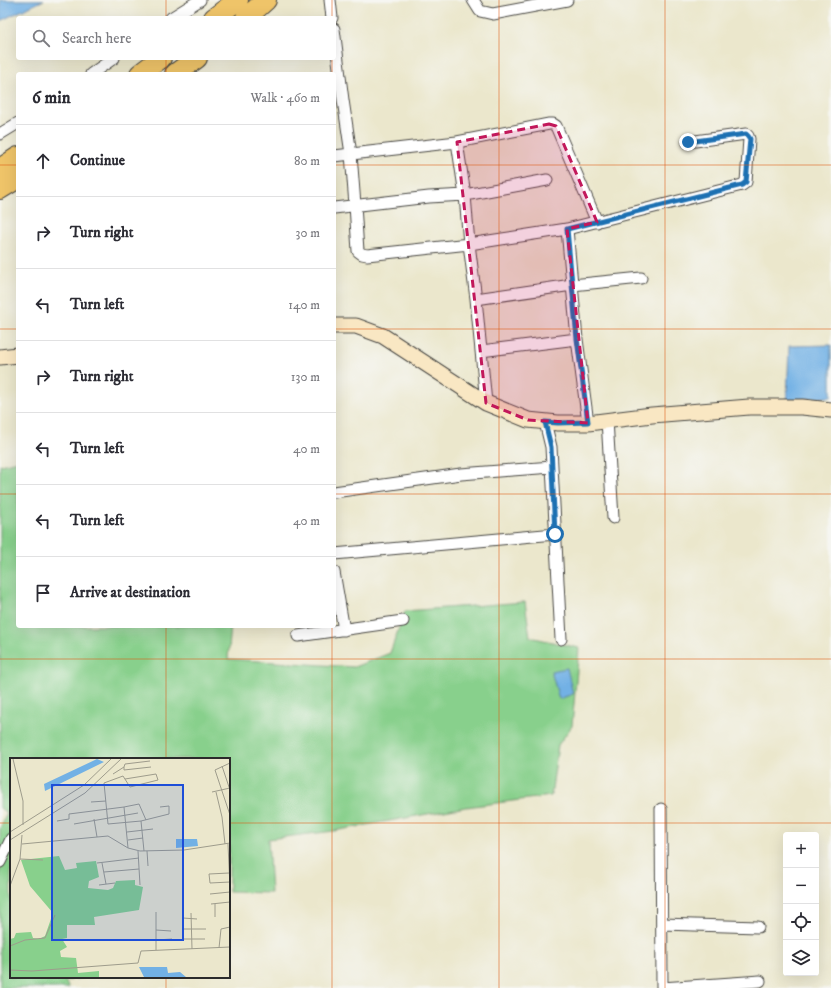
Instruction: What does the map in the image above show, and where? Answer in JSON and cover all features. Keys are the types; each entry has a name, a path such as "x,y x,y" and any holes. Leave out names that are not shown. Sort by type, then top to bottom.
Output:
{"highway":[{"path":"217,16 238,0"},
{"path":"248,16 266,0"},
{"path":"143,72 158,60"},
{"path":"178,72 194,60"},
{"path":"0,169 16,158"},
{"path":"0,189 16,179"}],"street":[{"path":"175,16 200,0"},
{"path":"330,0 332,16"},
{"path":"473,0 480,11 493,14 567,0"},
{"path":"94,72 111,60"},
{"path":"336,60 338,100 351,154 358,251 362,254 367,255 469,244 567,229 742,185 746,182 750,139 746,134 688,142"},
{"path":"0,134 16,124"},
{"path":"336,156 457,142 553,124 556,126 597,222"},
{"path":"457,142 465,195 486,403"},
{"path":"336,208 429,197 465,195 547,180"},
{"path":"567,229 577,339 588,422"},
{"path":"476,299 572,285 641,278"},
{"path":"336,326 356,326 384,336 486,403 528,420 558,423 588,422 749,407 802,407 831,410"},
{"path":"481,351 577,339"},
{"path":"0,357 16,355"},
{"path":"607,420 613,518"},
{"path":"545,422 551,447 561,639"},
{"path":"336,492 461,474 552,467"},
{"path":"336,554 555,534"},
{"path":"336,584 344,630"},
{"path":"298,636 403,621"},
{"path":"661,809 662,988 760,981"},
{"path":"0,862 10,841"},
{"path":"662,924 758,927"}],"highlighted area":[{"path":"549,124 556,126 597,222 567,229 588,423 528,420 486,403 457,142"}],"green space":[{"path":"16,461 16,628 231,628 228,659 354,667 390,653 405,611 525,602 530,637 579,648 572,726 558,745 551,796 466,807 334,831 268,839 271,893 230,892 230,758 10,758 10,978 82,978 65,981 69,988 0,988 0,828 7,813 0,808 0,465"}],"water":[{"path":"0,0 44,0 0,21"},
{"path":"831,345 831,397 787,400 789,346"},
{"path":"567,668 573,694 559,699 551,671"}],"route":[{"path":"555,534 551,447 545,422 588,422 577,339 567,229 742,185 746,182 750,139 746,134 688,142"}]}
